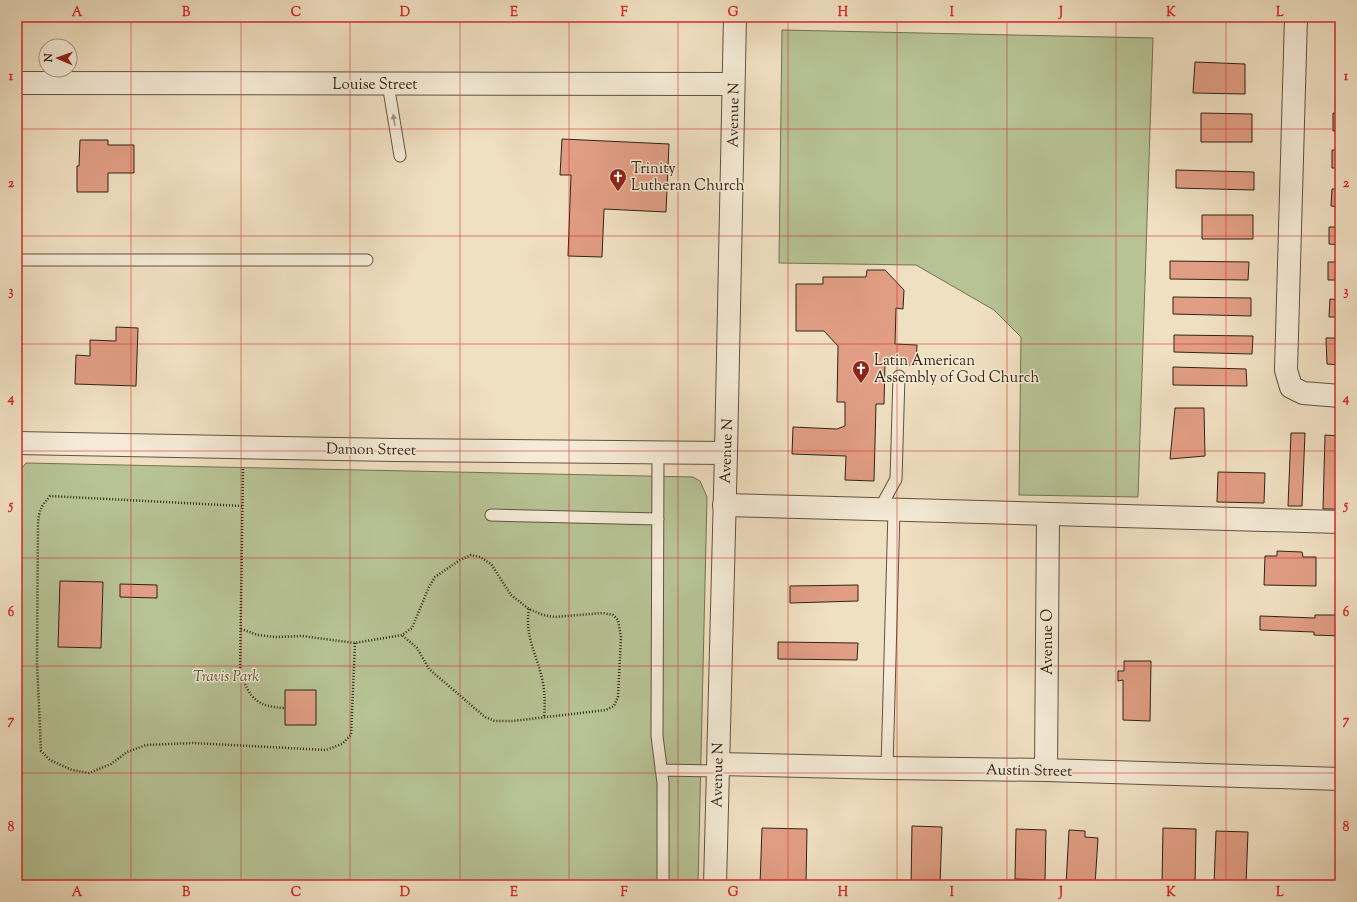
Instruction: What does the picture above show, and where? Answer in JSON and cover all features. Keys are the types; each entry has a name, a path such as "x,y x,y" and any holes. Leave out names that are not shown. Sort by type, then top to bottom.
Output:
{"street":[{"name":"Avenue N","path":"715,885 735,17"},
{"path":"1296,17 1286,370 1292,387 1303,393 1340,396"},
{"name":"Louise Street","path":"17,83 733,84"},
{"name":"Damon Street","path":"17,443 726,453"},
{"path":"724,505 1340,522"},
{"name":"Avenue O","path":"1046,770 1048,514"},
{"name":"Austin Street","path":"718,767 1046,770 1340,779"}],"lane":[{"path":"388,84 400,156"},
{"path":"17,260 367,260"},
{"path":"887,768 887,510 896,479 899,376"},
{"path":"658,453 657,736 663,783 663,885"},
{"path":"491,515 658,519"},
{"path":"661,770 718,767"}],"path":[{"path":"243,447 240,672 249,692 257,701 264,705 286,708"},
{"path":"242,506 50,496 39,511 38,525 37,663 41,751 50,760 72,770 88,773 111,764 126,752 146,745 193,743 326,750 342,744 351,735 355,643"},
{"path":"241,629 258,635 276,637 302,636 355,643 402,635 412,628 429,587 435,577 460,560 471,555 480,557 491,564 511,595 530,609 543,615 555,617 603,613 613,616 618,620 621,637 618,697 614,706 606,710 544,718 495,721 485,717 429,669 417,648 402,635"},
{"path":"530,609 528,616 529,634 543,682 545,701 544,718"}],"green space":[{"path":"782,30 1153,38 1138,497 1019,495 1021,337 994,310 916,265 779,263"},
{"name":"Travis Park","path":"26,463 693,477 700,481 707,497 698,885 17,885 17,474"}],"building":[{"path":"1195,62 1245,64 1245,94 1193,93"},
{"path":"1201,113 1252,114 1252,142 1201,142"},
{"path":"1333,113 1340,113 1340,131 1333,131"},
{"name":"Trinity Lutheran Church","path":"562,139 669,144 666,212 604,209 602,257 568,256 571,175 560,175"},
{"path":"80,140 108,140 108,145 134,145 134,173 108,173 108,192 77,192 77,166 79,166"},
{"path":"1332,150 1340,150 1340,168 1332,168"},
{"path":"1176,170 1254,172 1254,190 1176,188"},
{"path":"1332,189 1340,189 1340,207 1331,206"},
{"path":"1202,215 1253,215 1253,239 1202,239"},
{"path":"1329,227 1340,227 1340,245 1329,244"},
{"path":"1170,261 1249,262 1248,280 1170,279"},
{"path":"1328,262 1340,262 1340,280 1328,280"},
{"name":"Latin American Assembly of God Church","path":"867,270 885,270 904,290 903,309 896,308 895,344 917,345 916,365 885,364 884,404 876,404 874,481 845,480 846,456 792,454 793,427 837,429 845,426 845,402 837,402 838,346 824,331 796,331 796,284 823,284 823,277 866,277"},
{"path":"1173,297 1251,298 1251,316 1173,314"},
{"path":"1330,299 1340,300 1340,317 1329,317"},
{"path":"116,327 138,328 136,386 75,384 76,355 90,356 90,340 116,341"},
{"path":"1174,335 1253,336 1252,354 1174,352"},
{"path":"1326,338 1340,338 1340,365 1327,364"},
{"path":"1173,367 1246,369 1247,386 1173,385"},
{"path":"1175,408 1204,408 1205,456 1170,459"},
{"path":"1291,433 1305,433 1302,506 1288,506"},
{"path":"1325,435 1340,436 1337,509 1323,509"},
{"path":"1218,472 1265,473 1264,503 1217,502"},
{"path":"1277,551 1302,552 1303,557 1316,557 1316,586 1264,585 1265,556 1277,556"},
{"path":"60,581 103,582 101,648 58,647"},
{"path":"120,584 157,585 157,598 120,597"},
{"path":"858,585 858,601 790,603 790,586"},
{"path":"1315,615 1340,615 1340,636 1314,635 1314,632 1260,630 1260,616 1315,618"},
{"path":"778,642 858,643 857,660 778,659"},
{"path":"1124,661 1151,661 1150,721 1123,720 1123,680 1118,681 1118,671 1124,671"},
{"path":"285,690 316,690 316,725 285,725"},
{"path":"912,826 942,827 940,885 911,885"},
{"path":"762,828 807,829 806,885 760,885"},
{"path":"1163,828 1196,829 1195,885 1162,885"},
{"path":"1016,829 1046,830 1045,880 1015,879"},
{"path":"1069,830 1085,831 1085,837 1098,838 1095,885 1066,885"},
{"path":"1216,831 1248,832 1246,885 1214,885"}],"place":[{"name":"Trinity Lutheran Church","path":"618,192"},
{"name":"Latin American Assembly of God Church","path":"861,384"}]}
